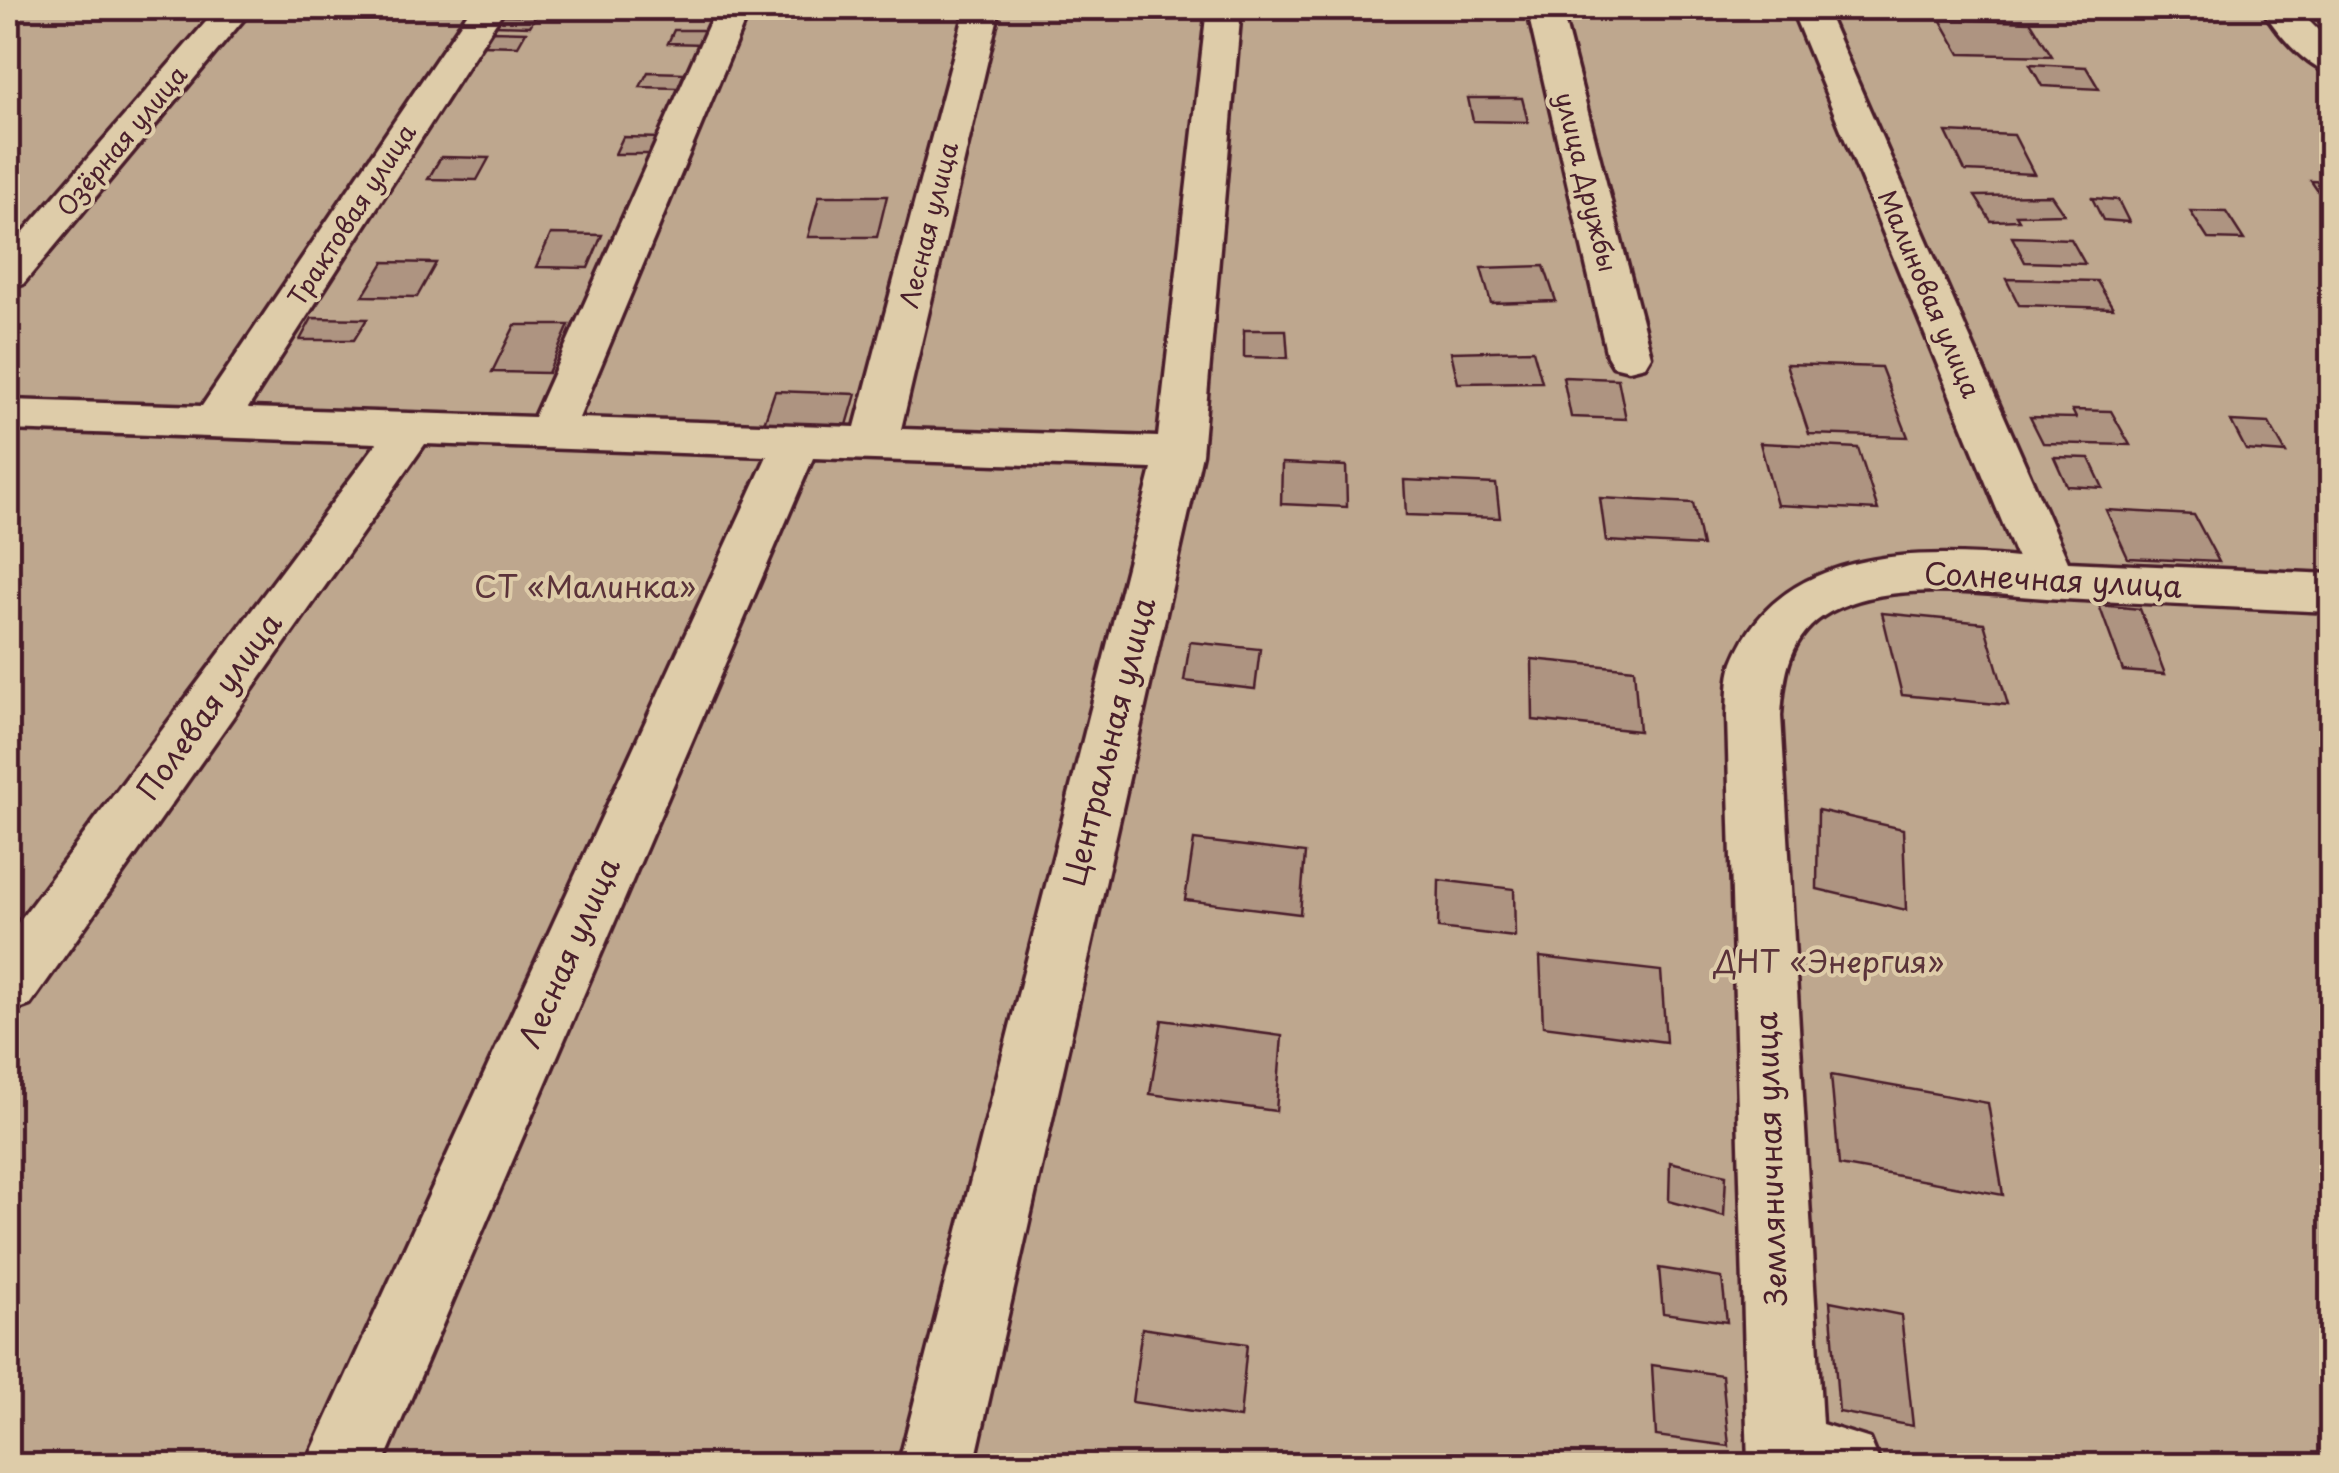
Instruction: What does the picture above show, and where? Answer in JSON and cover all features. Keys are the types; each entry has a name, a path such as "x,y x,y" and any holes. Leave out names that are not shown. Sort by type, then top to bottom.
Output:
{"street":[{"name":"Озёрная улица","path":"8,275 236,8"},
{"name":"Трактовая улица","path":"215,422 488,8"},
{"path":"550,433 734,8"},
{"name":"Лесная улица","path":"874,444 983,8"},
{"name":"Центральная улица","path":"936,1466 1180,454 1224,8"},
{"name":"улица Дружбы","path":"1544,8 1629,356"},
{"name":"Малиновая улица","path":"1808,8 2050,580"},
{"path":"2281,12 2332,20"},
{"path":"2281,12 2332,64"},
{"path":"8,415 1180,454"},
{"name":"Полевая улица","path":"8,985 414,428"},
{"name":"Лесная улица","path":"343,1466 796,441"},
{"name":"Солнечная улица","path":"1785,620 1811,599 1854,582 1893,576 1981,573 2332,594"},
{"name":"Земляничная улица","path":"1785,620 1758,664 1754,716 1805,1462"}],"green space":[{"path":"8,8 2331,8 2331,1465 8,1466"}],"building":[{"path":"501,15 536,16 530,26 494,25"},
{"path":"1940,19 2031,22 2052,56 1960,54"},
{"path":"674,30 710,30 704,44 668,43"},
{"path":"491,31 526,32 518,46 482,45"},
{"path":"2030,64 2086,67 2099,89 2042,86"},
{"path":"648,72 684,73 678,88 640,87"},
{"path":"1468,98 1522,98 1528,122 1473,121"},
{"path":"1946,132 2014,135 2034,174 1965,171"},
{"path":"623,137 662,138 654,154 615,154"},
{"path":"441,157 489,158 477,180 428,179"},
{"path":"2311,181 2332,182 2332,212"},
{"path":"2051,195 2064,214 2016,215 2019,220 1991,221 1975,196"},
{"path":"819,196 887,196 877,237 808,237"},
{"path":"2092,198 2118,200 2129,222 2103,220"},
{"path":"2190,211 2226,212 2244,240 2208,239"},
{"path":"551,234 602,235 588,268 536,267"},
{"path":"2012,237 2071,239 2085,264 2025,262"},
{"path":"384,262 436,263 417,297 363,296"},
{"path":"1544,266 1556,301 1491,303 1481,268"},
{"path":"2006,279 2097,281 2113,308 2019,305"},
{"path":"312,318 367,319 354,340 300,340"},
{"path":"515,325 569,325 548,373 492,372"},
{"path":"1244,330 1286,330 1288,358 1244,357"},
{"path":"1533,350 1542,382 1458,383 1451,352"},
{"path":"1786,364 1881,367 1908,437 1809,434"},
{"path":"1563,377 1618,379 1626,419 1571,417"},
{"path":"775,391 856,394 845,432 762,429"},
{"path":"2072,410 2111,411 2130,445 2043,443 2030,417 2076,418"},
{"path":"2231,421 2269,423 2286,453 2246,450"},
{"path":"1760,443 1858,448 1878,510 1777,505"},
{"path":"2054,457 2089,458 2103,488 2067,486"},
{"path":"1282,463 1346,466 1347,507 1281,504"},
{"path":"1404,480 1496,484 1500,518 1406,515"},
{"path":"1600,498 1693,503 1702,546 1606,541"},
{"path":"2106,510 2194,515 2219,562 2128,558"},
{"path":"2099,605 2140,609 2165,674 2123,671"},
{"path":"1882,613 1984,623 2008,705 1902,695"},
{"path":"1190,642 1260,649 1255,689 1184,681"},
{"path":"1532,659 1634,669 1639,731 1533,720"},
{"path":"1818,810 1903,829 1906,910 1817,889"},
{"path":"1194,840 1305,853 1300,914 1185,900"},
{"path":"1439,880 1514,889 1515,937 1438,928"},
{"path":"1540,957 1661,971 1666,1042 1543,1026"},
{"path":"1162,1020 1282,1036 1276,1111 1150,1094"},
{"path":"1831,1075 1988,1103 2003,1195 1839,1165"},
{"path":"1670,1162 1726,1175 1724,1216 1669,1201"},
{"path":"1659,1268 1722,1278 1727,1322 1663,1313"},
{"path":"1830,1301 1901,1315 1913,1426 1839,1412"},
{"path":"1142,1328 1247,1344 1240,1418 1132,1402"},
{"path":"1652,1365 1722,1375 1729,1446 1656,1436"}],"park label":[{"name":"CТ «Малинка»","path":"585,588"},
{"name":"ДНТ «Энергия»","path":"1829,963"}]}
